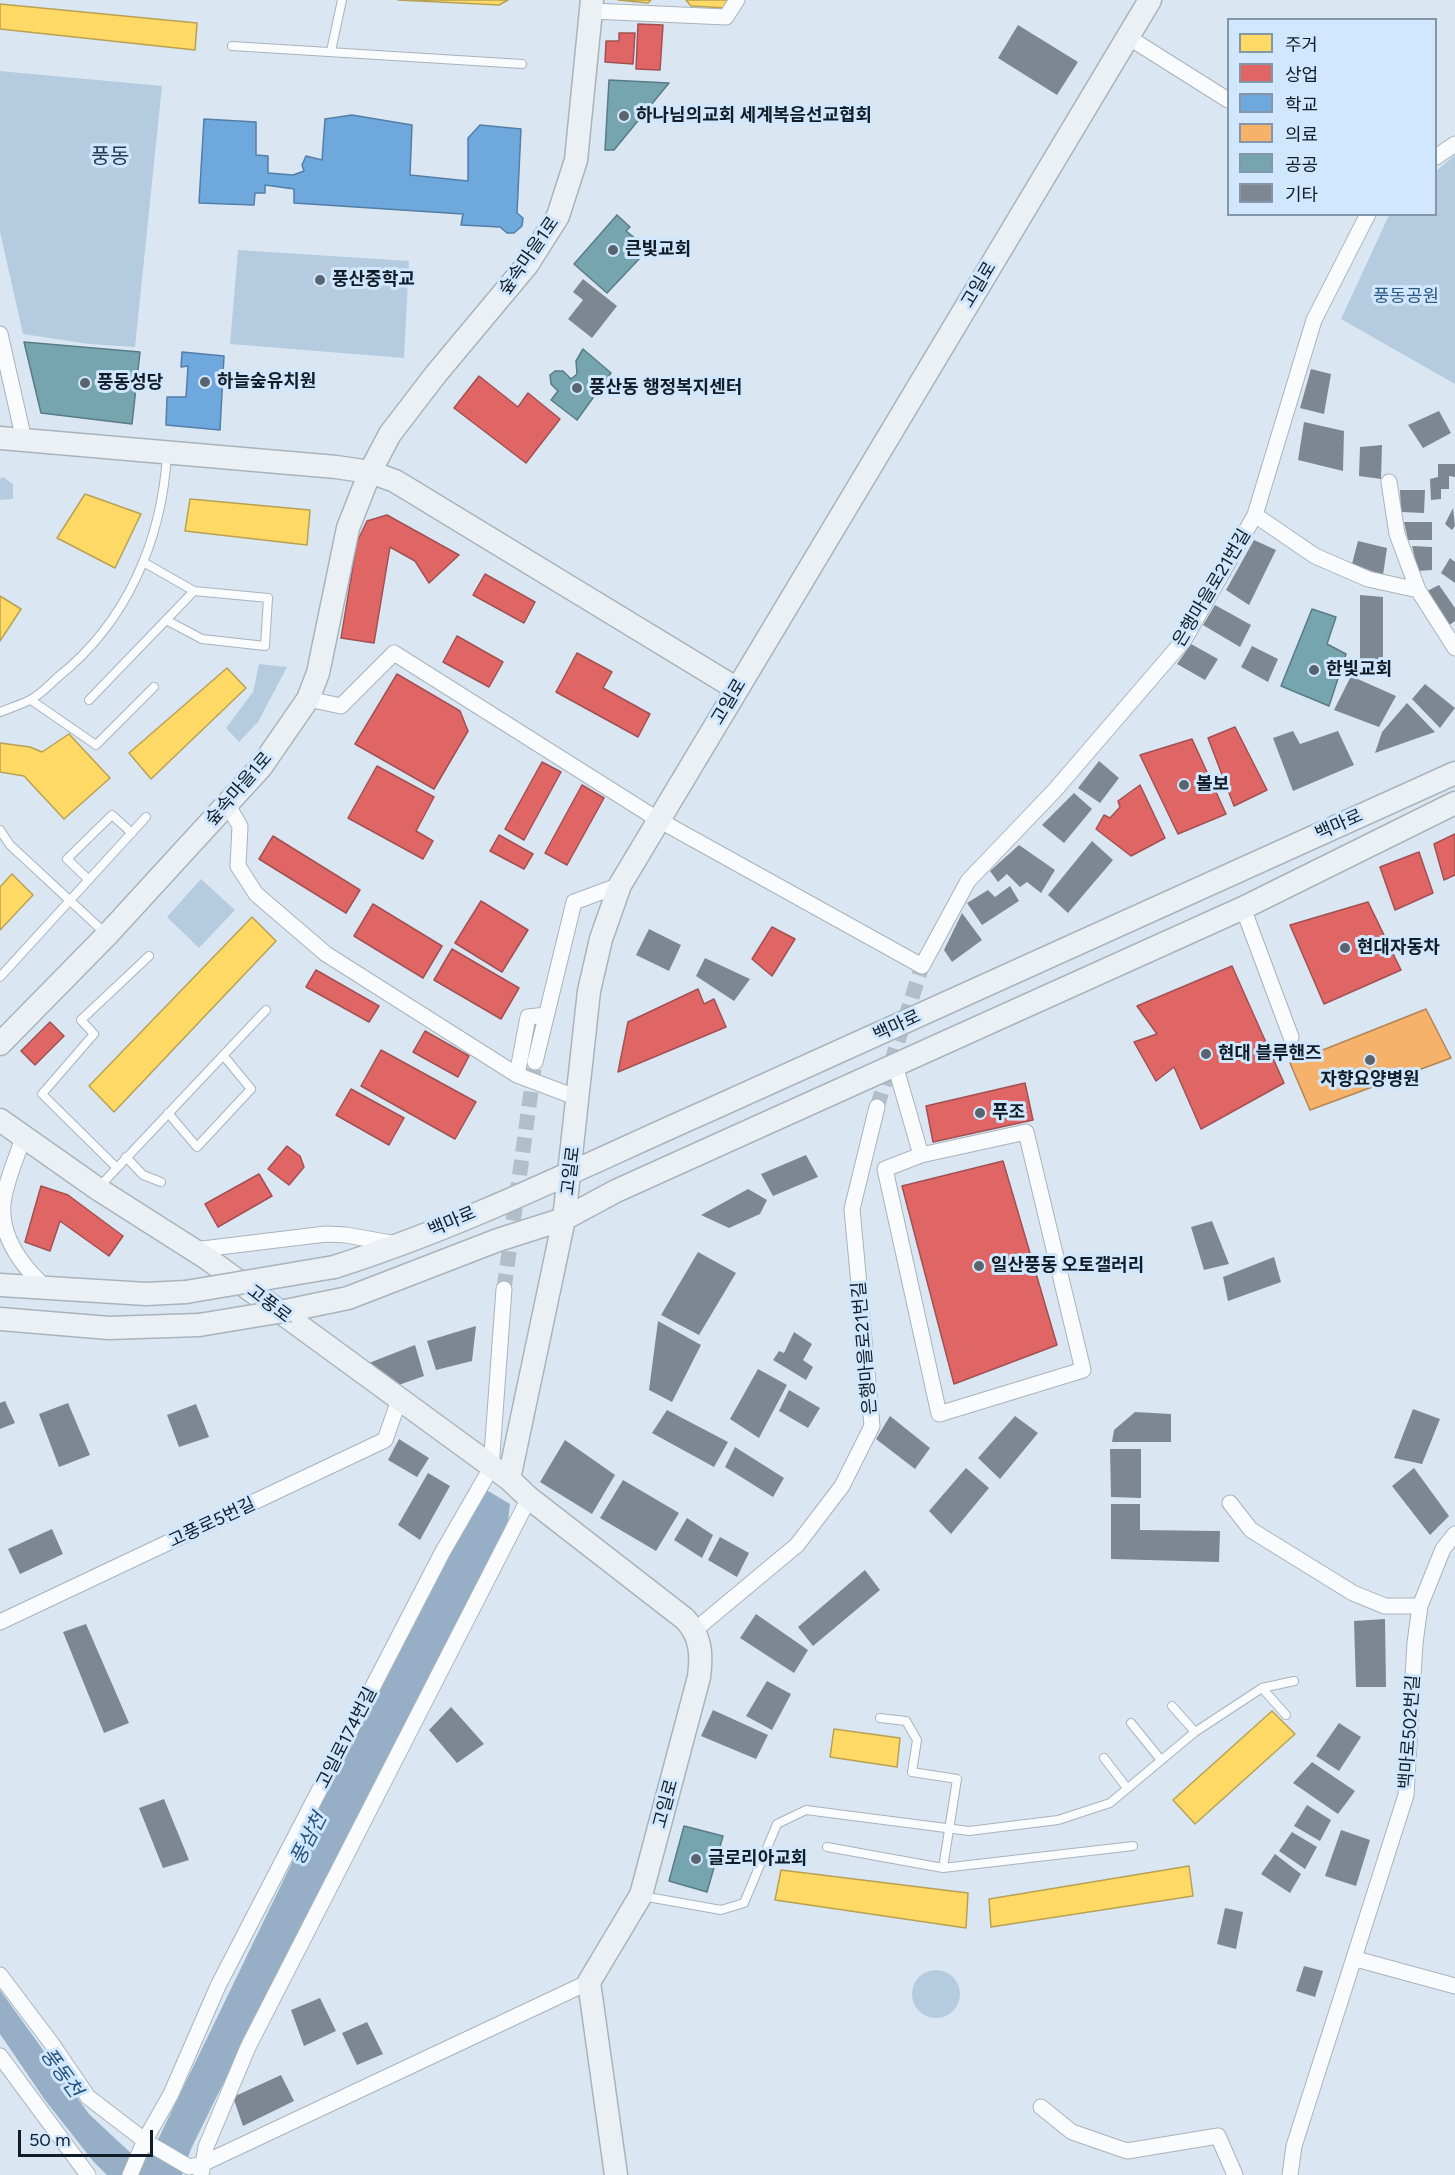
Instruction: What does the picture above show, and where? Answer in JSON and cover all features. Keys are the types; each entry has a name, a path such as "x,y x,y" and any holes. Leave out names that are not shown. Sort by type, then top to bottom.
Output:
{"main road":[{"name":"고일로","path":"500,1474 564,1219 589,991 601,939 620,885 657,819 1150,0"},
{"name":"숲속마을1로","path":"0,1044 107,935 261,767 308,699 318,673 348,528 370,472 390,434 527,265 558,216 576,160 592,5"},
{"path":"0,438 370,472 395,481 737,689"},
{"name":"백마로","path":"48,1289 146,1294 186,1292 334,1267 400,1244 884,1033 1455,773"},
{"name":"백마로","path":"0,1319 109,1328 199,1325 348,1298 455,1259 498,1240 564,1219 616,1191 1243,908 1455,803"},
{"name":"고풍로","path":"0,1120 98,1189 194,1250 500,1474 529,1498"},
{"path":"0,1285 48,1289"},
{"path":"529,1498 685,1619 695,1630"},
{"name":"고일로","path":"589,1983 641,1895 699,1677 701,1660 695,1630"},
{"path":"589,1983 616,2175"}],"street":[{"path":"592,5 671,7 726,17 737,0"},
{"path":"1128,37 1227,99"},
{"path":"1437,156 1455,144"},
{"name":"은행마을로21번길","path":"657,819 922,966 968,880 1055,790 1184,640 1255,516 1314,320 1367,216"},
{"path":"0,333 24,440"},
{"path":"1389,482 1397,534 1418,590 1455,648"},
{"path":"1255,516 1315,556 1368,579 1418,590"},
{"path":"308,699 341,705 394,653 657,819"},
{"path":"227,804 240,826 238,866 256,894 326,954 517,1075 578,1098"},
{"path":"535,1062 574,902 620,885"},
{"path":"1243,908 1291,1037"},
{"path":"517,1075 528,1017 546,1015"},
{"path":"895,1065 921,1155"},
{"name":"은행마을로21번길","path":"695,1630 797,1545 842,1486 872,1426 852,1209 877,1107"},
{"path":"1026,1132 1083,1370 939,1414 885,1168 921,1155 1026,1132"},
{"path":"23,1137 1,1206 5,1229 14,1252 48,1289"},
{"path":"194,1250 326,1234 400,1244"},
{"path":"500,1474 504,1289"},
{"name":"고풍로5번길","path":"0,1622 386,1440 399,1400"},
{"name":"고일로174번길","path":"130,2175 171,2094 218,1986 442,1553 500,1474"},
{"path":"197,2169 248,2047 529,1498"},
{"path":"1230,1503 1251,1530 1353,1593 1385,1606 1420,1606"},
{"name":"백마로502번길","path":"1290,2175 1294,2146 1356,1959 1406,1795 1414,1643 1420,1606 1443,1549 1455,1534"},
{"path":"1356,1959 1455,1986"},
{"path":"0,1976 52,2043 88,2097 144,2146 197,2169 589,1983"},
{"path":"0,2056 88,2175"},
{"path":"1041,2107 1072,2132 1127,2151 1218,2136 1235,2175"}],"lane":[{"path":"331,51 342,0"},
{"path":"232,46 522,64"},
{"path":"0,712 31,699 71,667 113,621 145,563 158,521 168,453"},
{"path":"145,563 194,591 268,598 265,646 202,639 166,620"},
{"path":"89,699 194,591"},
{"path":"31,699 96,745 154,687"},
{"path":"89,880 67,859 112,815 132,833"},
{"path":"0,977 146,817"},
{"path":"0,830 10,845 107,935"},
{"path":"116,1167 42,1094 94,1034 81,1020 149,956"},
{"path":"98,1189 116,1167 266,1010"},
{"path":"168,1113 197,1147 251,1089 223,1055"},
{"path":"126,1157 143,1175 161,1182"},
{"path":"641,1895 721,1910 744,1903 777,1824 806,1810 969,1831 1058,1820 1110,1803 1195,1732 1262,1688 1294,1681"},
{"path":"1262,1688 1286,1715"},
{"path":"1172,1706 1195,1732"},
{"path":"880,1718 906,1721 917,1740 912,1772 957,1779 951,1829 943,1868"},
{"path":"1131,1723 1161,1760"},
{"path":"1104,1758 1127,1788"},
{"path":"827,1847 943,1868 1133,1846"}],"green space":[{"path":"0,71 162,86 135,347 89,344 23,334 0,232"},
{"name":"풍동공원","path":"1455,155 1455,384 1341,319 1389,216 1437,216 1437,170"},
{"path":"238,250 409,261 404,358 230,344"},
{"path":"3,477 13,484 13,499 0,500 0,479"},
{"path":"259,664 287,667 258,722 239,742 226,728 253,692"},
{"path":"201,879 235,910 199,948 167,917"},
{"path":"936,1970 953,1977 960,1994 953,2011 936,2018 919,2011 912,1994 919,1977"}],"water":[{"name":"풍삼천","path":"483,1488 510,1504 508,1522 215,2100 191,2149 182,2175 107,2175 93,2161 45,2100 0,2034 0,1990 89,2114 135,2157 142,2159 150,2156 317,1811"}],"building: 주거":[{"path":"398,0 508,0 499,5"},
{"path":"618,0 651,0 648,3"},
{"path":"686,0 733,0 726,8 691,6"},
{"path":"0,4 197,23 195,50 0,29"},
{"path":"85,494 141,514 115,568 57,538"},
{"path":"190,499 310,510 307,545 185,531"},
{"path":"0,596 21,609 0,641"},
{"path":"227,668 246,688 151,779 129,753"},
{"path":"69,734 110,778 64,819 24,776 0,772 0,743 30,747 42,752"},
{"path":"12,874 33,895 0,930 0,887"},
{"path":"252,917 276,941 114,1112 89,1086"},
{"path":"1272,1711 1295,1734 1195,1824 1173,1800"},
{"path":"834,1729 900,1738 897,1767 830,1757"},
{"path":"1189,1866 1193,1896 991,1927 989,1899"},
{"path":"781,1870 968,1893 966,1928 775,1900"}],"building: 상업":[{"path":"638,24 663,25 660,70 636,69"},
{"path":"619,33 635,33 633,64 605,62 606,41 619,41"},
{"path":"479,376 518,407 528,393 560,419 526,463 454,408"},
{"path":"387,515 459,555 429,583 415,561 390,547 374,643 341,638 357,542 367,521"},
{"path":"485,574 535,602 524,623 473,595"},
{"path":"457,636 503,662 489,687 443,662"},
{"path":"577,653 612,672 603,688 650,714 638,737 556,692"},
{"path":"397,674 460,711 468,731 434,789 355,744"},
{"path":"1235,727 1267,790 1234,806 1208,738"},
{"name":"볼보","path":"1192,739 1226,814 1178,834 1140,755"},
{"path":"542,762 561,772 524,840 505,829"},
{"path":"377,766 434,797 416,831 433,841 423,859 348,818"},
{"path":"582,785 604,798 567,865 545,853"},
{"path":"1140,785 1165,838 1131,856 1096,829 1104,815 1110,818 1120,807 1118,801"},
{"path":"1455,834 1455,875 1444,880 1434,844"},
{"path":"499,835 533,854 524,869 490,851"},
{"path":"273,836 360,890 346,913 259,859"},
{"path":"1419,852 1433,893 1395,910 1380,867"},
{"path":"481,901 528,930 502,972 455,943"},
{"name":"현대자동차","path":"1368,902 1401,970 1324,1004 1290,925"},
{"path":"373,904 442,946 423,978 354,936"},
{"path":"772,927 795,939 772,976 752,959"},
{"path":"452,949 519,988 501,1019 434,980"},
{"name":"현대 블루핸즈","path":"1232,966 1284,1083 1201,1129 1174,1067 1156,1081 1134,1042 1157,1034 1137,1006"},
{"path":"316,970 379,1006 369,1022 306,987"},
{"path":"698,989 704,1004 714,999 726,1027 618,1072 628,1022"},
{"path":"50,1022 64,1036 35,1065 21,1051"},
{"path":"425,1031 469,1056 458,1077 413,1052"},
{"path":"381,1050 476,1102 455,1139 361,1086"},
{"name":"푸조","path":"1025,1083 1033,1120 933,1142 926,1106"},
{"path":"351,1089 404,1118 389,1145 336,1115"},
{"path":"287,1146 300,1156 304,1167 289,1185 268,1169"},
{"name":"일산풍동 오토갤러리","path":"1003,1161 1057,1345 954,1384 902,1186"},
{"path":"259,1174 272,1196 218,1227 205,1204"},
{"path":"41,1186 68,1195 123,1236 109,1256 60,1221 50,1251 25,1242"}],"building: 학교":[{"path":"352,115 412,125 410,175 468,181 468,138 480,125 521,129 517,213 523,218 522,226 514,233 507,233 500,227 461,225 463,214 294,203 294,189 265,185 265,193 255,193 254,205 199,203 204,119 256,122 256,155 268,156 268,173 293,175 304,171 302,165 306,156 322,160 325,119"},
{"name":"하늘숲유치원","path":"182,352 224,356 220,430 166,425 167,397 186,397 188,366 181,367"}],"building: 의료":[{"name":"자향요양병원","path":"1426,1009 1451,1058 1310,1110 1290,1063"}],"building: 공공":[{"name":"하나님의교회 세계복음선교협회","path":"609,80 669,83 614,150 605,150"},
{"name":"큰빛교회","path":"617,215 630,227 626,231 641,243 640,258 607,293 574,264"},
{"name":"풍동성당","path":"24,342 140,352 132,424 41,413"},
{"name":"풍산동 행정복지센터","path":"583,349 611,373 577,420 551,400 558,391 551,384 550,375 555,371 563,371 571,379 577,374 576,361"},
{"name":"한빛교회","path":"1312,609 1336,617 1327,644 1346,654 1329,706 1281,686"},
{"name":"글로리아교회","path":"684,1826 723,1836 707,1892 669,1881"}],"building: 기타":[{"path":"1018,25 1078,62 1057,95 998,58"},
{"path":"583,279 617,306 592,338 568,319 583,300 573,292"},
{"path":"1311,369 1331,374 1324,414 1300,408"},
{"path":"1439,411 1451,433 1423,448 1408,425"},
{"path":"1304,422 1344,431 1343,471 1298,460"},
{"path":"1382,445 1381,479 1359,476 1360,447"},
{"path":"1438,464 1455,464 1455,477 1449,476 1449,489 1441,489 1441,499 1431,500 1430,479 1438,477"},
{"path":"1400,490 1425,490 1424,513 1401,512"},
{"path":"1453,508 1455,526 1452,530 1445,524"},
{"path":"1404,522 1432,522 1432,540 1408,540"},
{"path":"1254,540 1276,550 1249,605 1226,590"},
{"path":"1358,541 1387,548 1383,575 1352,564"},
{"path":"1412,546 1432,547 1432,570 1418,571"},
{"path":"1450,558 1455,562 1455,583 1441,573"},
{"path":"1439,585 1455,608 1455,621 1448,626 1427,591"},
{"path":"1360,595 1383,597 1383,666 1360,667"},
{"path":"1215,605 1251,625 1240,647 1203,625"},
{"path":"1191,644 1218,659 1205,680 1177,664"},
{"path":"1252,646 1278,659 1268,682 1241,667"},
{"path":"1351,676 1396,696 1379,727 1334,710"},
{"path":"1425,684 1455,708 1440,728 1412,699"},
{"path":"1407,703 1435,732 1375,753 1382,732"},
{"path":"1293,731 1300,744 1338,731 1354,765 1293,791 1273,738"},
{"path":"1099,761 1119,778 1100,803 1078,788"},
{"path":"1074,793 1092,809 1064,843 1042,825"},
{"path":"1092,841 1113,860 1068,913 1048,895"},
{"path":"1019,845 1055,870 1041,893 1027,882 1020,887 1007,874 998,882 990,871"},
{"path":"1010,886 1019,901 982,925 967,903 988,890 995,897"},
{"path":"962,913 982,940 952,962 944,950"},
{"path":"649,929 681,945 669,971 636,955"},
{"path":"705,958 750,979 734,1001 696,976"},
{"path":"806,1155 818,1177 773,1196 761,1174"},
{"path":"748,1189 767,1200 760,1214 729,1228 701,1215"},
{"path":"1212,1221 1229,1264 1204,1270 1191,1227"},
{"path":"698,1252 736,1273 699,1335 661,1315"},
{"path":"1274,1257 1281,1282 1228,1301 1223,1277"},
{"path":"658,1321 701,1345 672,1402 649,1390"},
{"path":"476,1326 472,1361 436,1370 427,1341"},
{"path":"794,1332 812,1344 803,1360 813,1367 806,1380 773,1360 779,1351 784,1353"},
{"path":"415,1345 424,1376 396,1386 369,1363"},
{"path":"758,1369 787,1385 759,1438 730,1419"},
{"path":"789,1390 820,1408 808,1428 779,1411"},
{"path":"5,1401 15,1423 0,1429 0,1403"},
{"path":"68,1403 90,1455 59,1467 39,1414"},
{"path":"196,1404 209,1437 179,1447 167,1415"},
{"path":"1413,1409 1440,1419 1422,1464 1394,1458"},
{"path":"667,1410 728,1442 714,1467 652,1433"},
{"path":"1135,1412 1171,1414 1171,1442 1112,1442 1114,1430"},
{"path":"890,1416 930,1448 915,1469 876,1439"},
{"path":"1015,1416 1038,1433 1000,1479 978,1458"},
{"path":"399,1439 429,1458 417,1477 388,1460"},
{"path":"565,1440 615,1475 592,1514 540,1482"},
{"path":"735,1447 784,1478 773,1497 725,1467"},
{"path":"1110,1449 1141,1449 1141,1498 1111,1497"},
{"path":"966,1468 989,1488 951,1534 929,1511"},
{"path":"1414,1468 1449,1516 1430,1535 1392,1486"},
{"path":"428,1473 450,1486 420,1540 398,1525"},
{"path":"623,1480 679,1513 656,1551 600,1518"},
{"path":"1111,1504 1140,1504 1140,1530 1220,1531 1219,1562 1111,1559"},
{"path":"687,1518 713,1535 702,1558 674,1540"},
{"path":"52,1529 63,1554 20,1574 8,1549"},
{"path":"720,1537 749,1553 737,1577 708,1560"},
{"path":"865,1570 880,1590 813,1646 798,1627"},
{"path":"756,1614 808,1650 794,1673 740,1638"},
{"path":"1385,1619 1386,1687 1356,1687 1354,1621"},
{"path":"86,1624 129,1723 104,1733 63,1632"},
{"path":"767,1681 791,1694 772,1730 746,1716"},
{"path":"451,1707 484,1744 457,1763 429,1730"},
{"path":"713,1710 768,1735 756,1759 701,1736"},
{"path":"1339,1723 1361,1737 1339,1771 1316,1756"},
{"path":"1312,1762 1355,1791 1338,1814 1293,1783"},
{"path":"164,1799 189,1860 163,1868 139,1808"},
{"path":"1307,1805 1331,1820 1320,1841 1294,1826"},
{"path":"1341,1830 1370,1840 1356,1886 1325,1876"},
{"path":"1292,1832 1317,1847 1305,1869 1279,1851"},
{"path":"1275,1854 1301,1874 1290,1893 1261,1874"},
{"path":"1225,1908 1243,1912 1236,1949 1217,1944"},
{"path":"1304,1966 1323,1971 1315,1997 1296,1991"},
{"path":"320,1998 336,2031 304,2046 291,2010"},
{"path":"367,2022 383,2054 357,2065 342,2033"},
{"path":"281,2075 294,2101 243,2126 233,2097"}],"tunnel":[{"path":"877,1107 922,966"},
{"path":"504,1289 535,1062"}],"place":[{"name":"하나님의교회 세계복음선교협회","path":"624,116"},
{"name":"큰빛교회","path":"613,250"},
{"name":"풍산중학교","path":"320,280"},
{"name":"하늘숲유치원","path":"205,382"},
{"name":"풍동성당","path":"85,383"},
{"name":"풍산동 행정복지센터","path":"577,388"},
{"name":"한빛교회","path":"1314,670"},
{"name":"볼보","path":"1184,785"},
{"name":"현대자동차","path":"1345,948"},
{"name":"현대 블루핸즈","path":"1206,1054"},
{"name":"자향요양병원","path":"1370,1060"},
{"name":"푸조","path":"980,1113"},
{"name":"일산풍동 오토갤러리","path":"979,1266"},
{"name":"글로리아교회","path":"696,1859"}],"district":[{"name":"풍동","path":"110,157"}],"water label":[{"name":"풍동천","path":"61,2073"}]}
